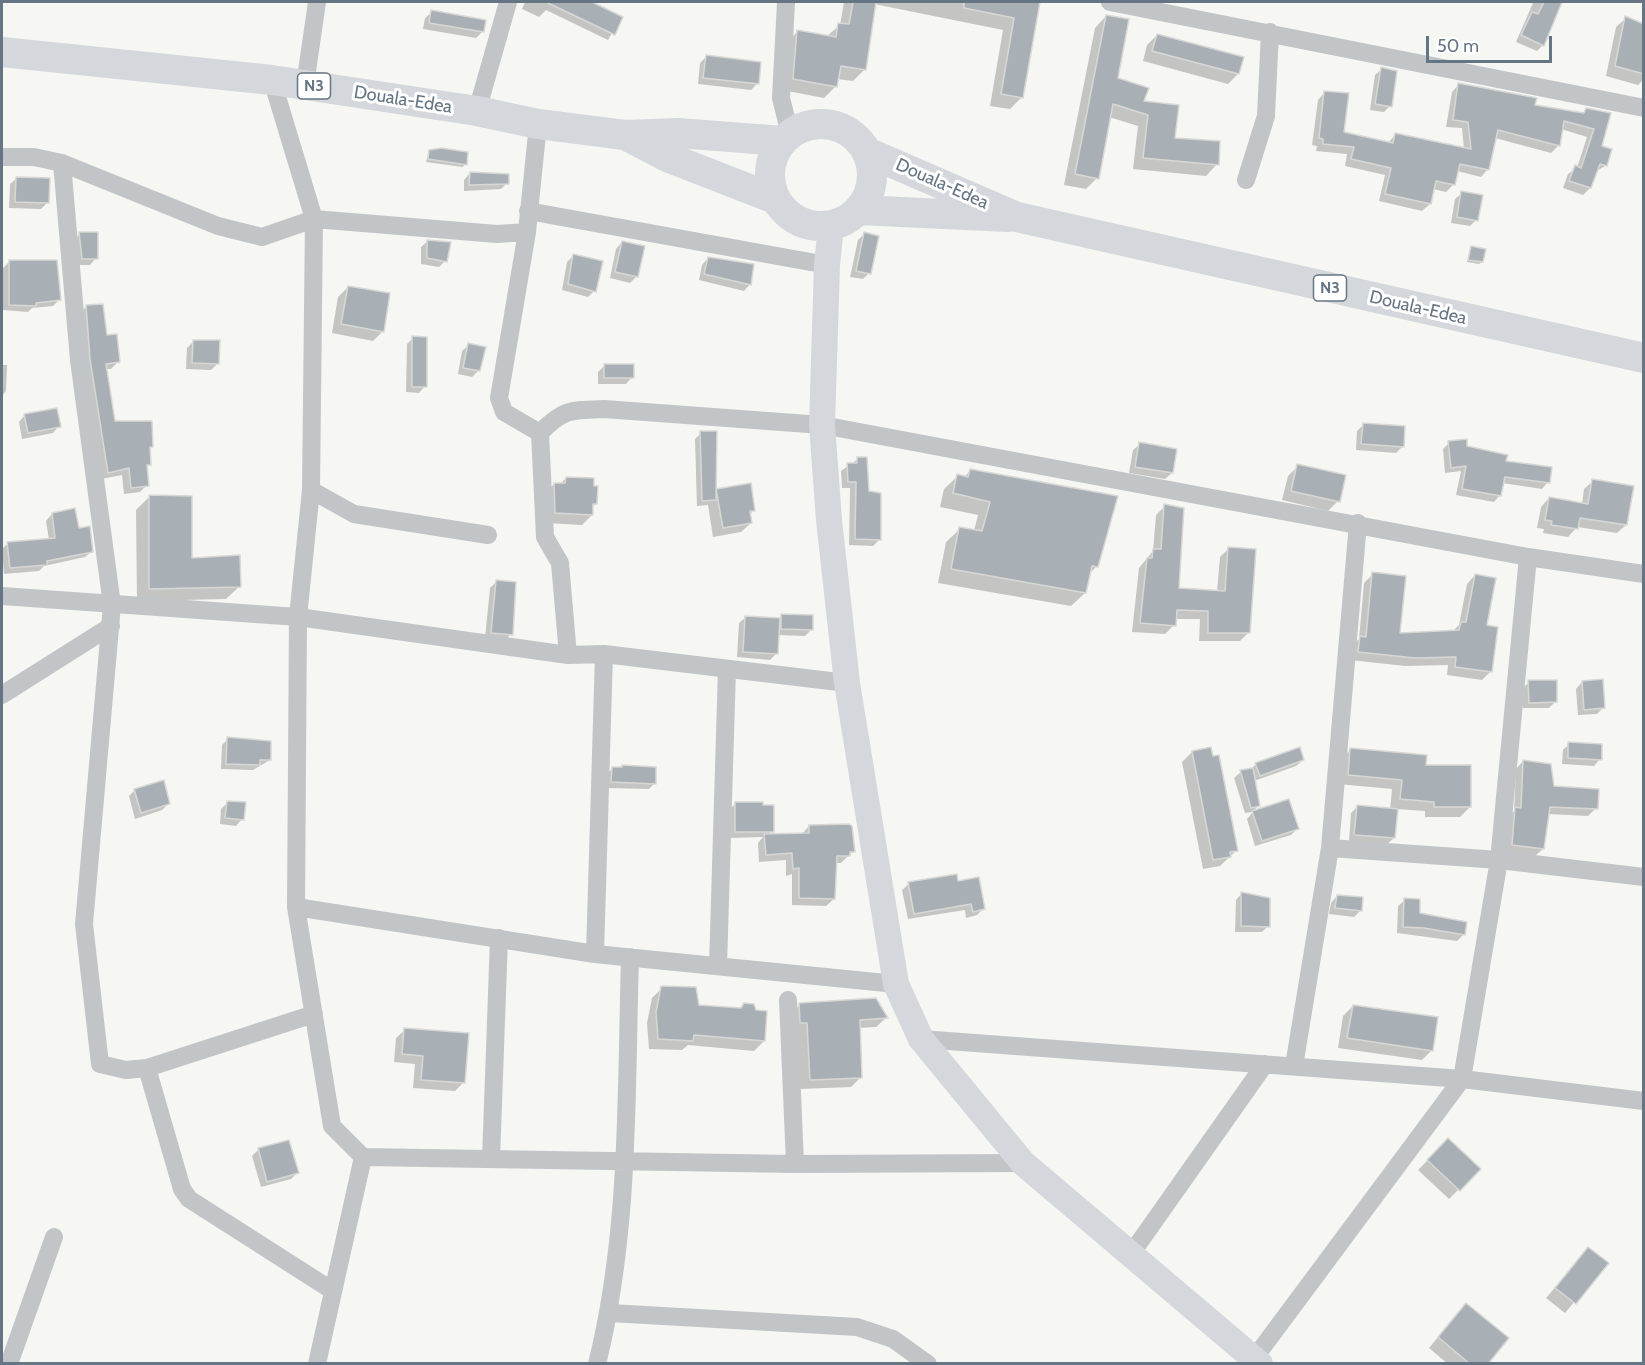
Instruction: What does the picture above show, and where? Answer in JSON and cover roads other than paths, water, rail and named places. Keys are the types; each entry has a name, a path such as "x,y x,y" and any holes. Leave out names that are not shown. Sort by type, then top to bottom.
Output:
{"highway":[{"name":"Douala-Edea","path":"2,52 272,80 625,135 678,133 786,137"},
{"name":"N3","path":"786,137 810,124 833,125 853,135 867,152"},
{"name":"Douala-Edea","path":"625,135 667,157 775,199"},
{"path":"775,199 770,185 769,170 774,154 786,137"},
{"name":"Douala-Edea","path":"867,152 1017,217"},
{"path":"831,226 841,223 859,210 870,192 873,172 867,152"},
{"name":"N3","path":"775,199 781,208 798,222 820,227 831,226"},
{"name":"Douala-Edea","path":"859,210 1017,217 1644,358"}],"main road":[{"path":"831,226 827,265 822,424 829,520 847,683 896,984 921,1039 1023,1163 1255,1362"}],"street":[{"path":"305,85 317,2"},
{"path":"477,111 508,2"},
{"path":"786,2 781,98 786,137"},
{"path":"1110,2 1159,6 1270,32 1644,108"},
{"path":"1246,180 1266,116 1270,32"},
{"path":"272,80 314,219 311,490 298,617 296,907 332,1126 363,1157 795,1164 1023,1163"},
{"path":"538,123 527,232 499,398 504,412 540,433"},
{"path":"2,157 34,156 62,163 218,226 262,237 314,219 497,234 527,232"},
{"path":"62,163 79,360 112,605 84,924 100,1064 126,1070 147,1068 314,1014"},
{"path":"528,211 827,265"},
{"path":"568,655 560,563 545,537 540,433 557,415 577,410 595,409 822,424 1358,523 1528,558 1644,574"},
{"path":"311,490 354,514 488,535"},
{"path":"1294,1066 1330,848 1358,523"},
{"path":"1255,1362 1462,1079 1499,860 1528,558"},
{"path":"2,596 298,617 568,655 604,654 847,683"},
{"path":"2,695 111,626"},
{"path":"596,954 604,654"},
{"path":"718,966 726,669"},
{"path":"1330,848 1499,860 1644,877"},
{"path":"296,907 596,954 896,984"},
{"path":"491,1159 499,938"},
{"path":"597,1364 610,1312 624,1160 630,957"},
{"path":"788,1000 795,1164"},
{"path":"921,1039 1462,1079 1644,1101"},
{"path":"1131,1254 1264,1064"},
{"path":"147,1068 182,1189 189,1199 333,1291"},
{"path":"317,1364 363,1157"},
{"path":"9,1364 54,1237"},
{"path":"610,1312 857,1327 893,1340 928,1364"}]}
